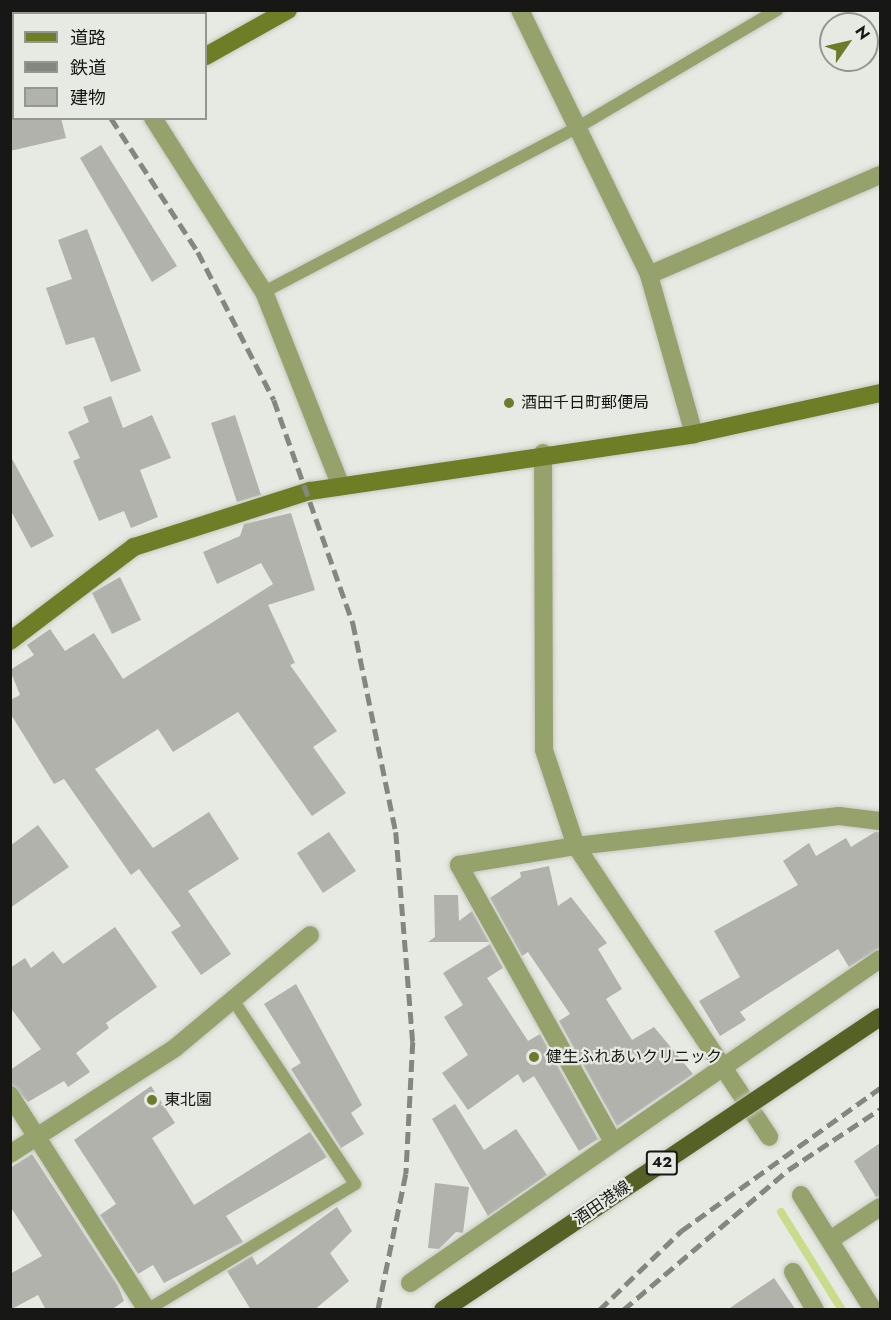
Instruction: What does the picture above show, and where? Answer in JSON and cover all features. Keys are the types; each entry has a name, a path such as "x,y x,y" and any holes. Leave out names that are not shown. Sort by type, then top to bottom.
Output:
{"main road":[{"name":"酒田港線","path":"443,1310 880,1017"}],"street":[{"path":"207,55 288,10"},
{"path":"520,10 580,126 649,275 694,434"},
{"path":"154,120 264,292 340,484"},
{"path":"649,275 880,175"},
{"path":"10,641 134,547 340,484 543,453 694,434 880,393"},
{"path":"543,453 544,750 576,846 769,1137"},
{"path":"612,1140 459,865 576,846 839,816 880,821"},
{"path":"10,1154 39,1133 175,1048 310,935"},
{"path":"410,1283 612,1140 880,959"},
{"path":"10,1095 39,1133 147,1309"},
{"path":"801,1195 873,1310"},
{"path":"830,1240 880,1208"},
{"path":"793,1272 815,1310"}],"lane":[{"path":"264,292 580,126 777,10"},
{"path":"147,1309 355,1184 232,1000"}],"building":[{"path":"10,118 12,120 62,120 66,138 10,151"},
{"path":"101,145 177,266 152,282 80,158"},
{"path":"87,229 141,371 111,382 94,337 66,345 46,288 72,279 58,240"},
{"path":"111,396 123,428 152,415 171,458 140,470 158,517 131,528 124,511 99,521 73,461 80,458 68,432 89,422 83,407"},
{"path":"235,415 261,495 237,502 211,423"},
{"path":"10,455 54,536 31,548 10,509"},
{"path":"291,513 315,590 268,605 295,663 290,665 337,731 313,747 346,793 312,816 238,712 173,752 158,729 95,769 153,848 209,812 239,859 188,891 231,954 201,975 171,932 181,926 139,869 131,875 64,779 54,784 10,713 10,700 20,695 10,670 34,655 27,645 50,629 65,651 94,633 123,679 273,584 261,563 217,584 203,552 240,536 244,524"},
{"path":"120,577 141,620 112,634 92,593"},
{"path":"38,825 69,867 10,908 10,846"},
{"path":"329,832 356,871 323,893 297,853"},
{"path":"875,832 880,832 880,948 849,967 838,949 740,1012 746,1020 720,1036 699,1001 740,977 714,931 798,885 783,861 809,843 816,856 846,838 851,847"},
{"path":"549,866 558,906 571,897 607,943 598,949 622,989 606,999 632,1040 654,1027 693,1074 617,1126 559,1021 570,1014 528,952 522,956 490,898 521,877 520,872"},
{"path":"434,895 458,895 459,921 472,911 489,942 428,942 435,937"},
{"path":"115,927 157,987 106,1023 109,1028 76,1053 90,1072 68,1087 64,1081 28,1102 10,1084 10,1070 41,1049 10,1007 10,968 25,958 31,968 53,951 63,964"},
{"path":"490,944 503,968 487,978 528,1041 540,1034 598,1139 579,1151 534,1076 523,1083 518,1074 468,1110 442,1073 468,1055 444,1017 463,1005 443,973"},
{"path":"296,984 362,1105 351,1113 364,1134 341,1148 291,1069 301,1063 264,1004"},
{"path":"151,1086 175,1123 152,1138 194,1205 310,1132 327,1157 226,1216 243,1242 164,1283 153,1265 138,1274 100,1215 116,1204 74,1140"},
{"path":"455,1104 484,1150 516,1129 547,1175 488,1216 432,1119"},
{"path":"880,1143 880,1196 876,1197 854,1161"},
{"path":"32,1154 118,1286 124,1301 111,1310 46,1310 38,1295 10,1310 10,1274 42,1256 10,1206 10,1168"},
{"path":"435,1183 469,1187 463,1233 456,1232 439,1249 428,1248"},
{"path":"337,1207 352,1231 330,1253 349,1281 314,1310 251,1310 227,1271 252,1256 257,1265"},
{"path":"774,1278 796,1310 727,1310"}],"waterway":[{"path":"781,1212 842,1310"}],"railway":[{"path":"112,120 198,252 274,400 353,623 396,832 413,1042 406,1174 378,1310"},
{"path":"599,1310 681,1231 880,1088"},
{"path":"623,1310 788,1170 880,1109"}],"place":[{"name":"酒田千日町郵便局","path":"509,403"},
{"name":"健生ふれあいクリニック","path":"534,1057"},
{"name":"東北園","path":"152,1100"}]}
